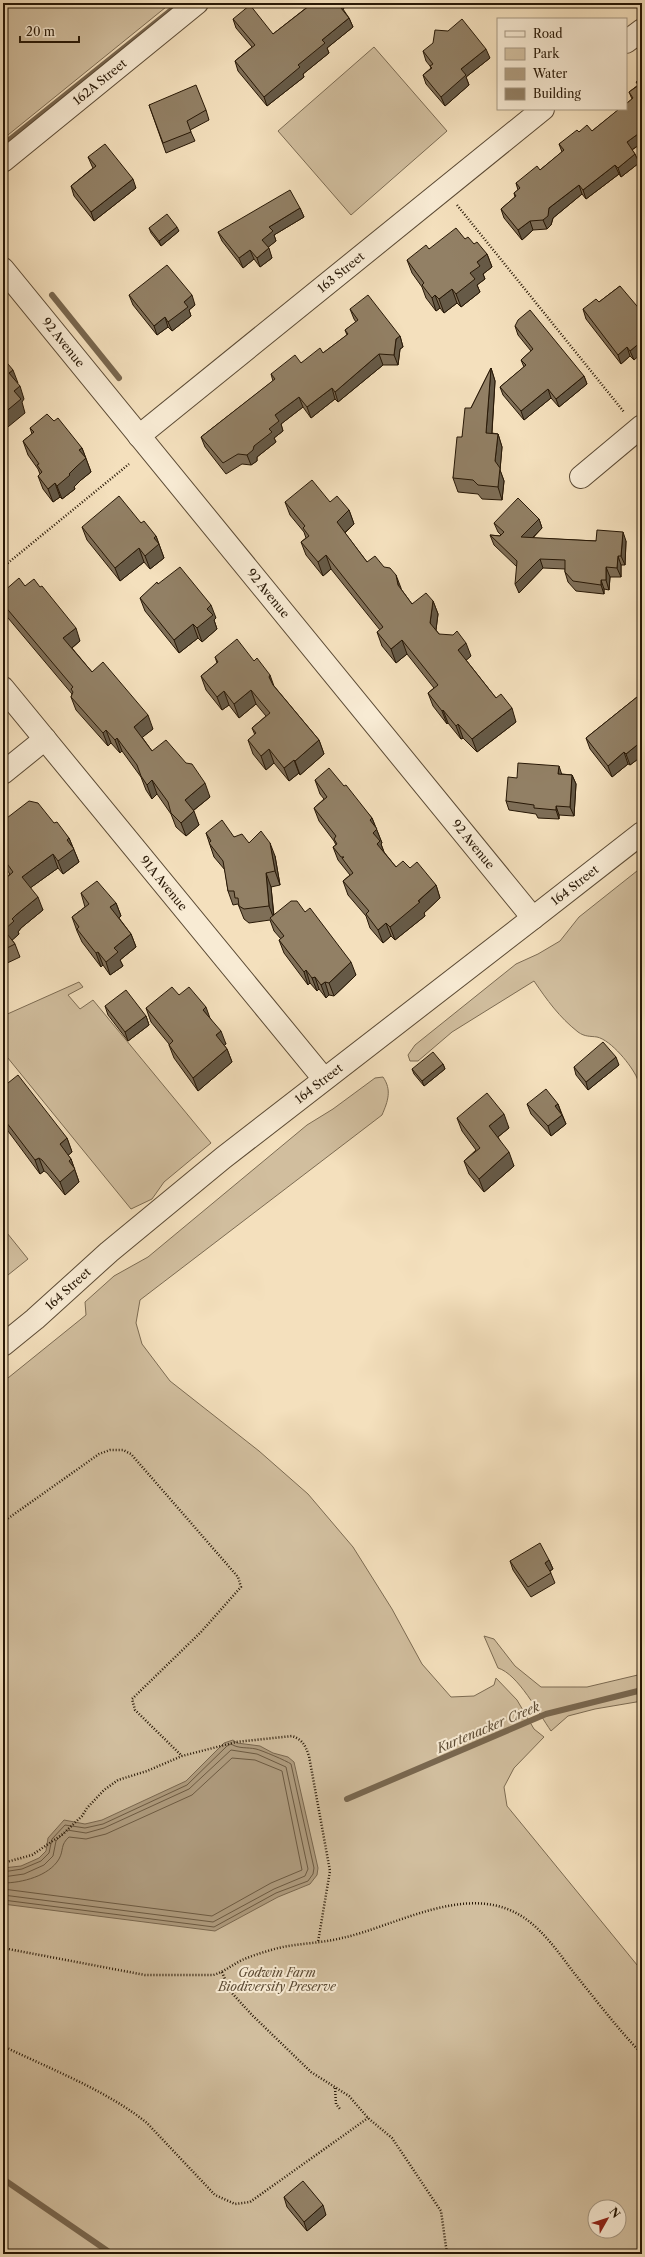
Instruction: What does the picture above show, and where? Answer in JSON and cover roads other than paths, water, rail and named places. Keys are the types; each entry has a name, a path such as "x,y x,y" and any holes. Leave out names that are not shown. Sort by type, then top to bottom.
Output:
{"street":[{"name":"162A Street","path":"3,161 197,3"},
{"path":"627,41 642,30"},
{"name":"163 Street","path":"140,436 542,110"},
{"name":"92 Avenue","path":"3,269 534,918"},
{"path":"581,477 642,426"},
{"name":"91A Avenue","path":"3,688 324,1079"},
{"path":"3,773 45,739"},
{"name":"164 Street","path":"3,1345 35,1319 115,1247 324,1079 642,833"}],"water":[{"path":"233,1740 237,1743 260,1746 273,1753 288,1757 294,1762 318,1868 317,1875 310,1884 278,1897 215,1931 3,1904 3,1868 21,1866 39,1858 46,1851 48,1838 64,1820 85,1824 102,1820 186,1781 224,1743"}],"waterway":[{"path":"3,145 180,3"},
{"path":"52,295 119,378"},
{"name":"Kurtenacker Creek","path":"347,1799 546,1714 642,1690"},
{"path":"3,2179 112,2254"}],"park label":[{"name":"Godwin Farm Biodiversity Preserve","path":"277,1980"}]}
